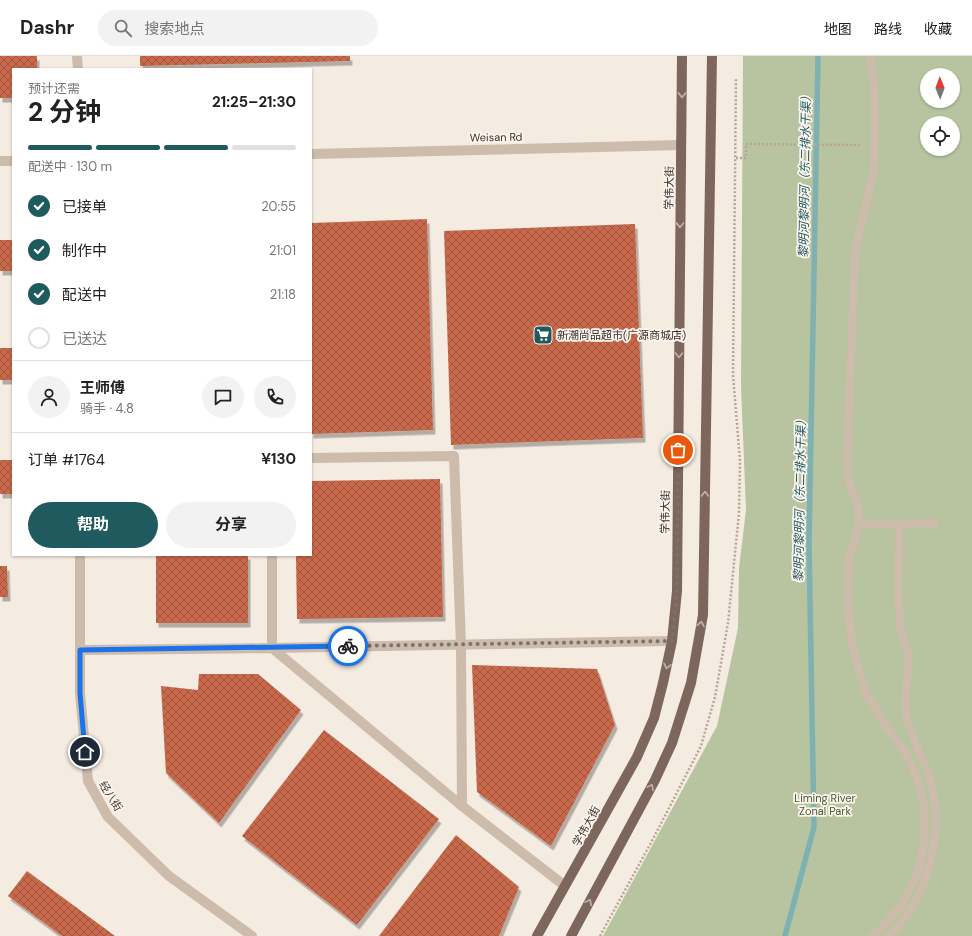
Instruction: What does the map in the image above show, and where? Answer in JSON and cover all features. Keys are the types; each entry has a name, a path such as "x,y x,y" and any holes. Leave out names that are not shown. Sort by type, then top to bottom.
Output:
{"main road":[{"name":"学伟大街","path":"537,936 637,757 654,718 672,641 677,591 682,56"},
{"path":"571,936 655,780 672,743 691,683 703,615 712,56"}],"street":[{"path":"77,56 78,68"},
{"name":"Weisan Rd","path":"312,154 681,145"},
{"path":"0,161 12,160"},
{"path":"312,458 454,456 461,645 462,806"},
{"name":"经八街","path":"80,556 80,693 88,781 108,817 169,876 252,936"},
{"path":"272,556 272,648"},
{"path":"80,650 672,641"},
{"path":"272,648 462,806 565,886"}],"lane":[{"path":"870,56 874,83 874,168 855,252 847,463 848,478 859,510 859,525 849,557 848,606 852,644 865,690 882,722 904,751 918,780 924,806 925,839 918,872 902,905 881,929 872,936"},
{"path":"859,525 935,523"},
{"path":"889,936 898,926 915,901 930,867 935,835 935,800 930,777 915,745 906,716 909,661 901,630 899,524"}],"path":[{"path":"736,158 746,158 746,144 862,145"}],"green space":[{"name":"Liming River Zonal Park","path":"743,56 972,56 972,936 603,936 717,726 738,628 739,568 746,510 741,386"}],"building":[{"path":"0,56 37,56 37,68 12,68 12,98 0,98"},
{"path":"140,56 350,56 350,61 140,66"},
{"path":"427,219 433,430 312,434 312,223"},
{"name":"新潮尚品超市(广源商城店)","path":"635,224 643,438 451,445 444,231"},
{"path":"0,240 12,240 12,271 0,271"},
{"path":"0,348 12,348 12,380 0,380"},
{"path":"0,460 12,460 12,494 0,494"},
{"path":"440,479 443,617 297,619 296,556 312,556 312,481"},
{"path":"156,556 248,556 248,623 156,623"},
{"path":"0,566 7,566 8,597 0,597"},
{"path":"472,665 597,669 615,725 551,846 477,792"},
{"path":"199,674 258,674 301,710 219,823 166,773 161,686 198,690"},
{"path":"324,730 439,819 357,925 242,836"},
{"path":"456,835 519,887 499,936 379,936"},
{"path":"27,871 115,936 62,936 8,896"}],"waterway":[{"name":"黎明河黎明河（东二排水干渠）","path":"785,936 814,827 809,543 818,56"}],"way so far":[{"path":"348,646 672,641 677,591 678,450"}],"place":[{"name":"新潮尚品超市(广源商城店)","path":"543,335"}],"route":[{"path":"85,752 80,693 80,650 348,646"}]}
